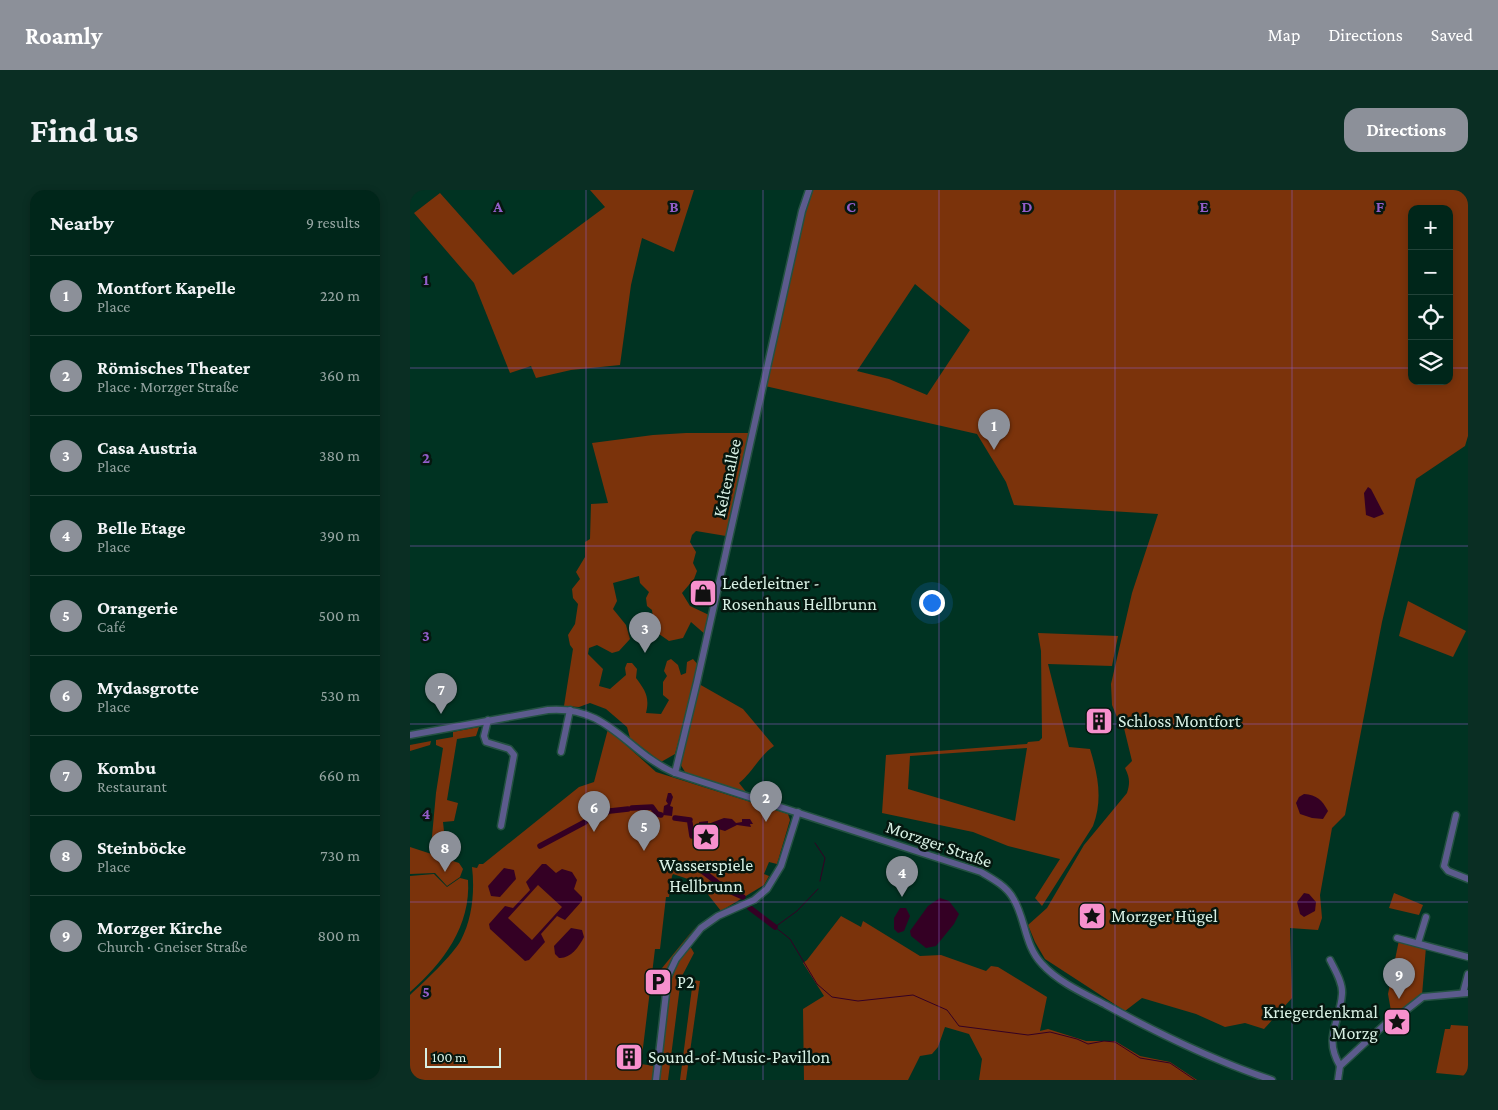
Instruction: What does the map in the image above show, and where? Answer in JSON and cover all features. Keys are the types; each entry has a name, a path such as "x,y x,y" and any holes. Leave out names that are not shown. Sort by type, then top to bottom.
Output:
{"street":[{"name":"Keltenallee","path":"675,773 802,210 809,190"},
{"name":"Morzger Straße","path":"410,735 548,710 570,710 590,714 603,721 652,760 675,773 971,868 987,875 1004,888 1013,898 1032,950 1041,963 1053,974 1121,1014 1193,1049 1272,1080"},
{"path":"561,752 570,710"},
{"path":"488,720 484,736 486,742 509,749 514,755 502,826"},
{"path":"656,1080 668,976 672,966 701,928 718,916 754,900 767,889 781,866 798,812"},
{"path":"1456,815 1444,866 1448,871 1468,879"},
{"path":"1418,943 1426,917"},
{"path":"1398,938 1468,957"},
{"path":"1330,960 1339,979 1342,993 1331,1039 1332,1049 1340,1066 1338,1080"},
{"path":"1340,1066 1393,1017 1399,1016 1423,997 1465,993 1468,974"}],"shaded area":[{"path":"590,190 694,190 674,252 642,238 631,285 620,365 571,370 536,378 531,366 510,373 474,283 414,213 440,193 513,275 605,207"},
{"path":"812,190 1468,190 1468,436 1465,446 1416,479 1382,622 1345,815 1332,828 1320,895 1322,918 1318,930 1290,928 1292,998 1264,1029 1245,1023 1225,1027 1196,1014 1142,998 1125,1011 1045,959 1028,925 1047,908 1084,845 1127,793 1129,780 1125,768 1132,761 1123,724 1119,722 1112,705 1111,684 1132,593 1158,514 1014,505 1006,482 977,434 765,386 803,212","holes":["915,284 970,330 927,395 889,379 857,371"]},
{"path":"750,433 726,536 696,531 692,535 690,542 696,552 693,563 697,571 694,579 682,593 690,606 709,615 706,635 691,622 683,638 669,641 649,627 653,618 652,610 647,606 646,598 649,592 640,583 639,576 613,583 617,601 613,609 626,625 630,639 619,651 612,653 597,645 589,648 588,654 603,669 599,686 610,689 626,675 625,668 627,663 632,663 637,669 636,678 646,694 646,713 661,714 669,700 663,695 663,682 667,676 664,671 667,661 671,659 678,665 681,675 686,673 687,662 693,659 699,666 675,754 661,762 630,738 627,727 606,709 590,703 579,707 564,706 573,649 568,635 575,624 578,604 573,598 572,589 580,579 576,572 585,557 585,542 590,539 591,504 608,503 592,443 653,435"},
{"path":"1368,487 1371,489 1384,514 1374,518 1366,515 1364,493"},
{"path":"1408,601 1466,631 1453,657 1399,636"},
{"path":"1038,633 1118,636 1112,666 1048,664 1069,747 1090,749 1097,778 1099,797 1093,826 1042,906 1035,898 1060,859 1008,846 973,832 882,813 886,755 1027,744 1028,742 1039,741 1042,738 1041,651","holes":["1027,748 1015,821 908,789 910,756"]},
{"path":"699,684 743,709 774,746 764,754 739,783 747,793 692,776 685,772 679,762"},
{"path":"479,727 476,736 457,739 447,800 458,803 454,821 443,822 445,841 457,846 458,856 431,847 436,793 443,748 436,745 436,740 453,737 453,732"},
{"path":"608,729 656,772 788,814 790,820 777,864 769,862 764,874 769,876 764,885 721,911 695,878 691,880 673,874 669,897 666,897 660,949 655,949 641,1064 654,1066 652,1080 410,1080 410,995 445,961 465,932 472,905 472,867 477,868 479,864 483,864 579,787 594,782"},
{"path":"431,741 430,745 410,751 410,745"},
{"path":"668,793 671,793 673,797 670,806 673,807 672,816 663,815 664,806 668,804 666,801"},
{"path":"1304,794 1316,797 1324,804 1328,811 1323,819 1300,814 1296,803 1299,797"},
{"path":"724,818 732,819 736,823 742,822 742,819 750,819 753,824 750,824 751,827 737,825 725,831 708,826 708,830 700,830 699,827 695,827 695,825 699,825 699,822 708,821 708,824"},
{"path":"410,847 459,863 463,869 460,877 447,886 435,873 410,874"},
{"path":"542,864 546,864 556,873 562,869 572,872 577,880 574,889 582,897 582,901 565,920 557,916 541,934 545,942 529,960 525,961 490,929 489,924 505,906 513,908 530,890 526,882","holes":["538,885 562,907 532,940 508,918"]},
{"path":"504,868 514,870 516,879 500,897 491,896 488,886"},
{"path":"434,874 447,887 460,878 468,880 468,897 465,913 460,928 444,956 410,992 410,876"},
{"path":"1304,893 1309,894 1316,902 1315,911 1304,917 1300,914 1297,902"},
{"path":"1394,893 1423,905 1419,915 1389,908"},
{"path":"940,898 949,901 959,914 954,924 936,946 926,948 911,936 910,931 928,906"},
{"path":"900,908 906,908 910,916 904,931 898,933 894,929 894,918"},
{"path":"841,916 861,927 863,921 920,956 941,955 986,971 991,966 998,967 1047,997 1040,1031 1048,1029 1086,1041 1115,1041 1140,1056 1170,1062 1197,1080 979,1080 982,1059 969,1034 945,1027 938,1047 932,1054 920,1056 908,1080 804,1080 803,1009 824,996 803,963"},
{"path":"697,925 675,954 666,972 658,973"},
{"path":"571,928 582,930 584,937 577,948 567,957 559,958 555,954 554,946"},
{"path":"1399,940 1426,947 1422,995 1399,1013 1393,1013 1388,994"},
{"path":"690,946 694,953 681,978 668,1080 659,1080 672,978 679,960"},
{"path":"693,980 700,981 686,1080 680,1080"},
{"path":"1451,1025 1468,1026 1468,1076 1436,1073 1445,1029 1450,1029"}],"waterway":[{"path":"632,808 652,807 657,814 661,815"},
{"path":"589,819 610,811 628,809"},
{"path":"675,818 690,820"},
{"path":"540,846 585,822"},
{"path":"690,823 692,836"},
{"path":"815,843 825,858 820,881"},
{"path":"697,867 727,890 743,897"},
{"path":"818,889 797,911 775,927 790,939 817,984 832,997 858,1001 913,995 947,1010 959,1026 1028,1035 1050,1032 1088,1044 1104,1041 1115,1042 1140,1058 1170,1063 1195,1080"},
{"path":"750,908 775,927"}],"place":[{"name":"Montfort Kapelle","path":"994,450"},
{"name":"Lederleitner - Rosenhaus Hellbrunn","path":"703,593"},
{"name":"Casa Austria","path":"645,653"},
{"name":"Kombu","path":"441,714"},
{"name":"Schloss Montfort","path":"1099,721"},
{"name":"Römisches Theater","path":"766,822"},
{"name":"Mydasgrotte","path":"594,832"},
{"name":"Wasserspiele Hellbrunn","path":"706,837"},
{"name":"Orangerie","path":"644,851"},
{"name":"Steinböcke","path":"445,872"},
{"name":"Belle Etage","path":"902,897"},
{"name":"Morzger Hügel","path":"1092,916"},
{"name":"P2","path":"658,982"},
{"name":"Morzger Kirche","path":"1399,999"},
{"name":"Kriegerdenkmal Morzg","path":"1397,1022"},
{"name":"Sound-of-Music-Pavillon","path":"629,1057"}]}
